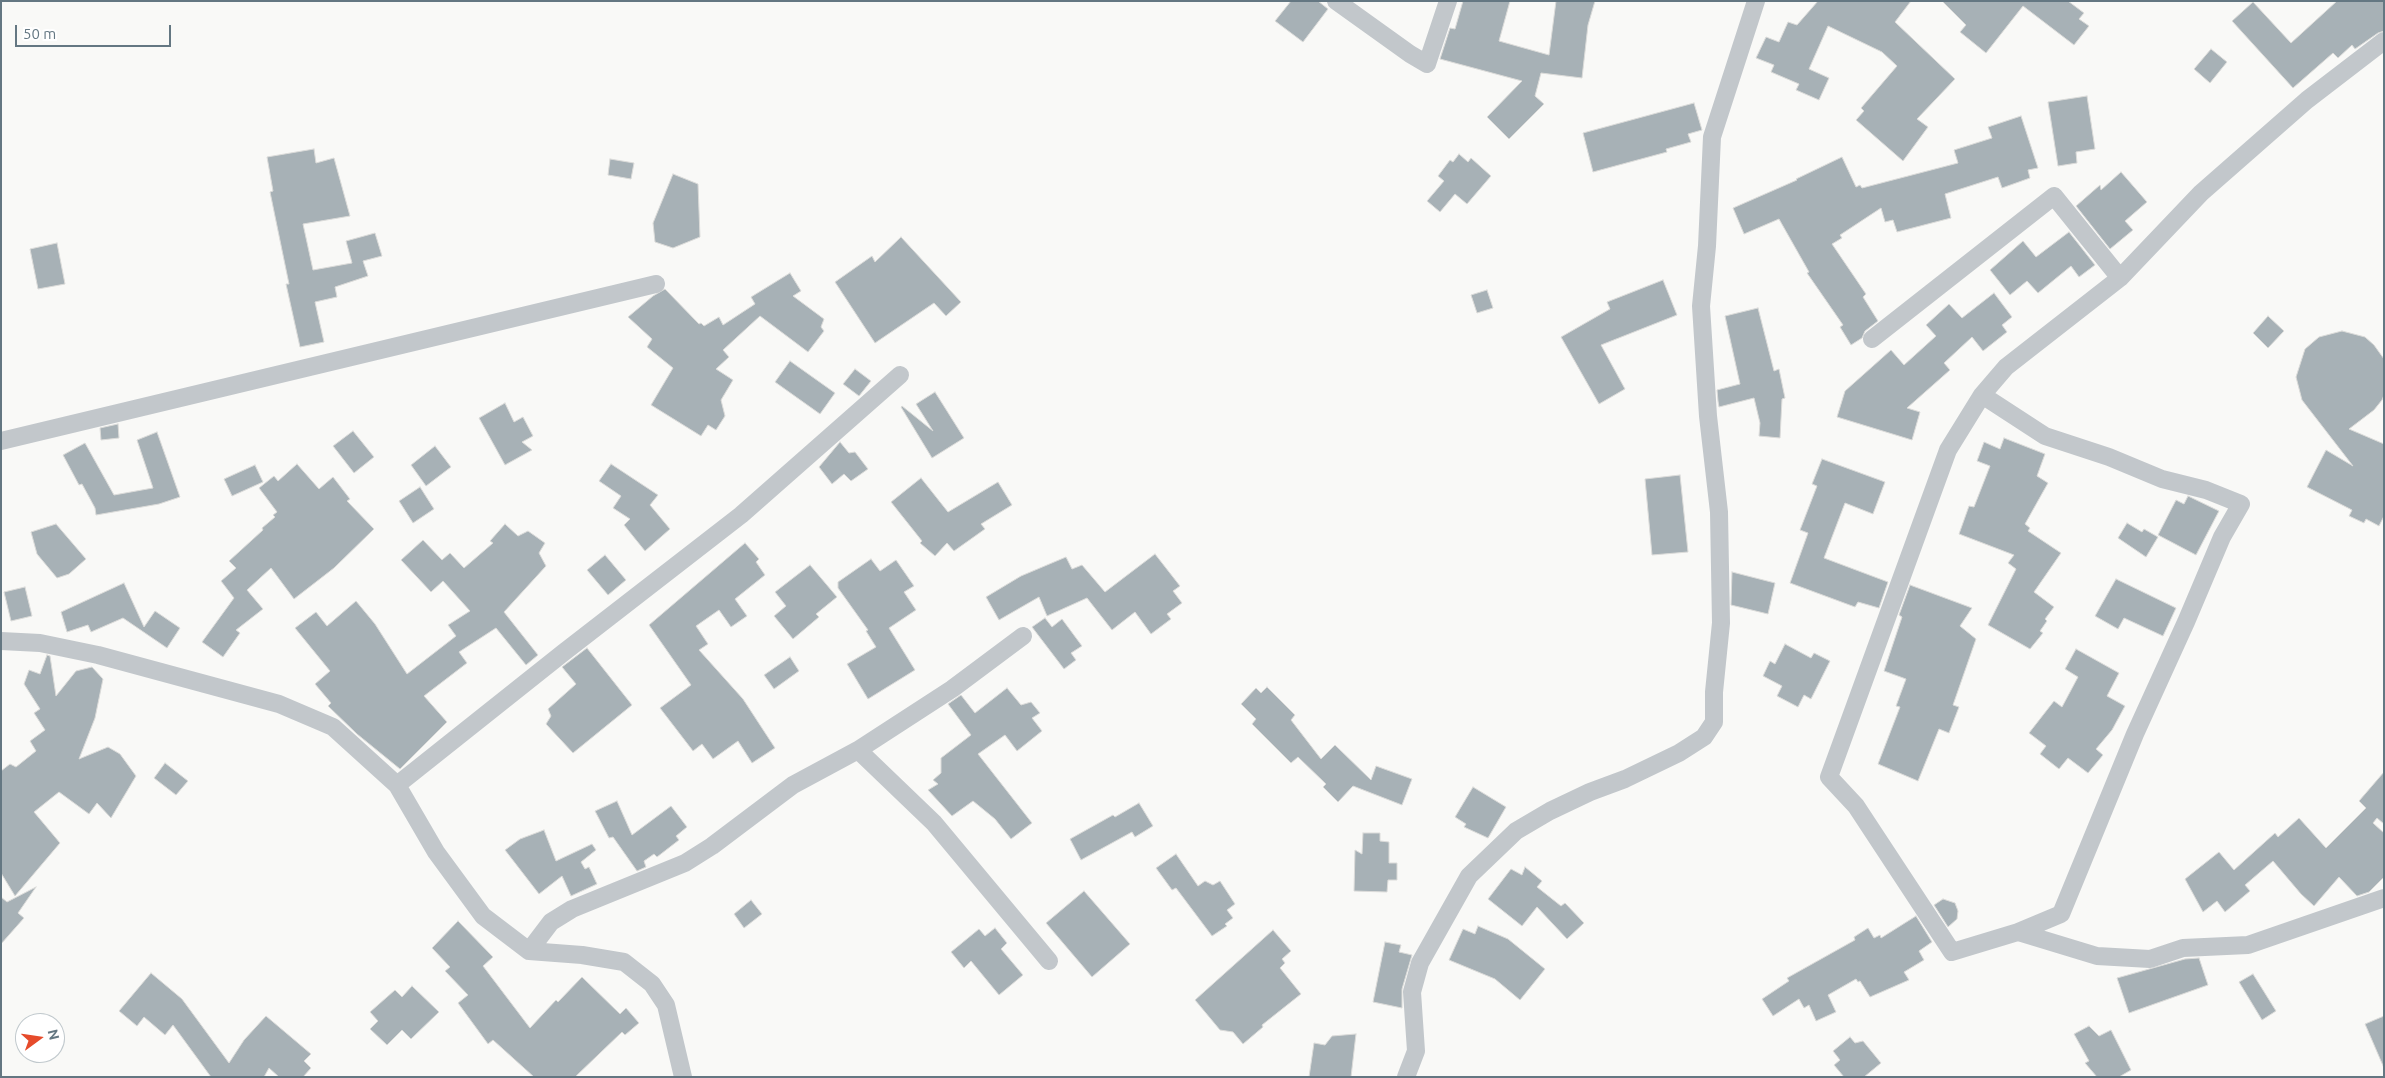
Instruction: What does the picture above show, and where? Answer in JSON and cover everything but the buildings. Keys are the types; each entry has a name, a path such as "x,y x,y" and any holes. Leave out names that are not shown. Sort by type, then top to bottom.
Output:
{"street":[{"path":"1336,1 1427,64 1448,1"},
{"path":"1406,1077 1416,1051 1412,992 1420,963 1469,876 1516,831 1558,807 1679,754 1704,737 1714,722 1714,692 1721,623 1719,512 1708,416 1701,306 1707,246 1712,137 1756,1"},
{"path":"1982,394 2045,436 2109,457 2162,479 2206,490 2240,504 2222,537 2186,622 2134,734 2060,914 2018,932 1952,952 1856,806 1829,777 1948,450 1982,394 2006,367 2120,278 2201,194 2307,100 2384,41"},
{"path":"1872,338 2054,196 2120,278"},
{"path":"1,441 656,284"},
{"path":"397,785 563,652 741,515 900,375"},
{"path":"529,951 551,922 572,909 685,863 735,829 793,785 858,750 952,689 1023,636"},
{"path":"1,641 40,643 98,655 280,704 333,727 397,785 436,852 483,916 529,951 582,955 624,962 652,984 666,1005 682,1077"},
{"path":"858,750 934,823 1049,962"},
{"path":"2018,932 2097,956 2150,960 2183,948 2248,945 2384,898"}]}
